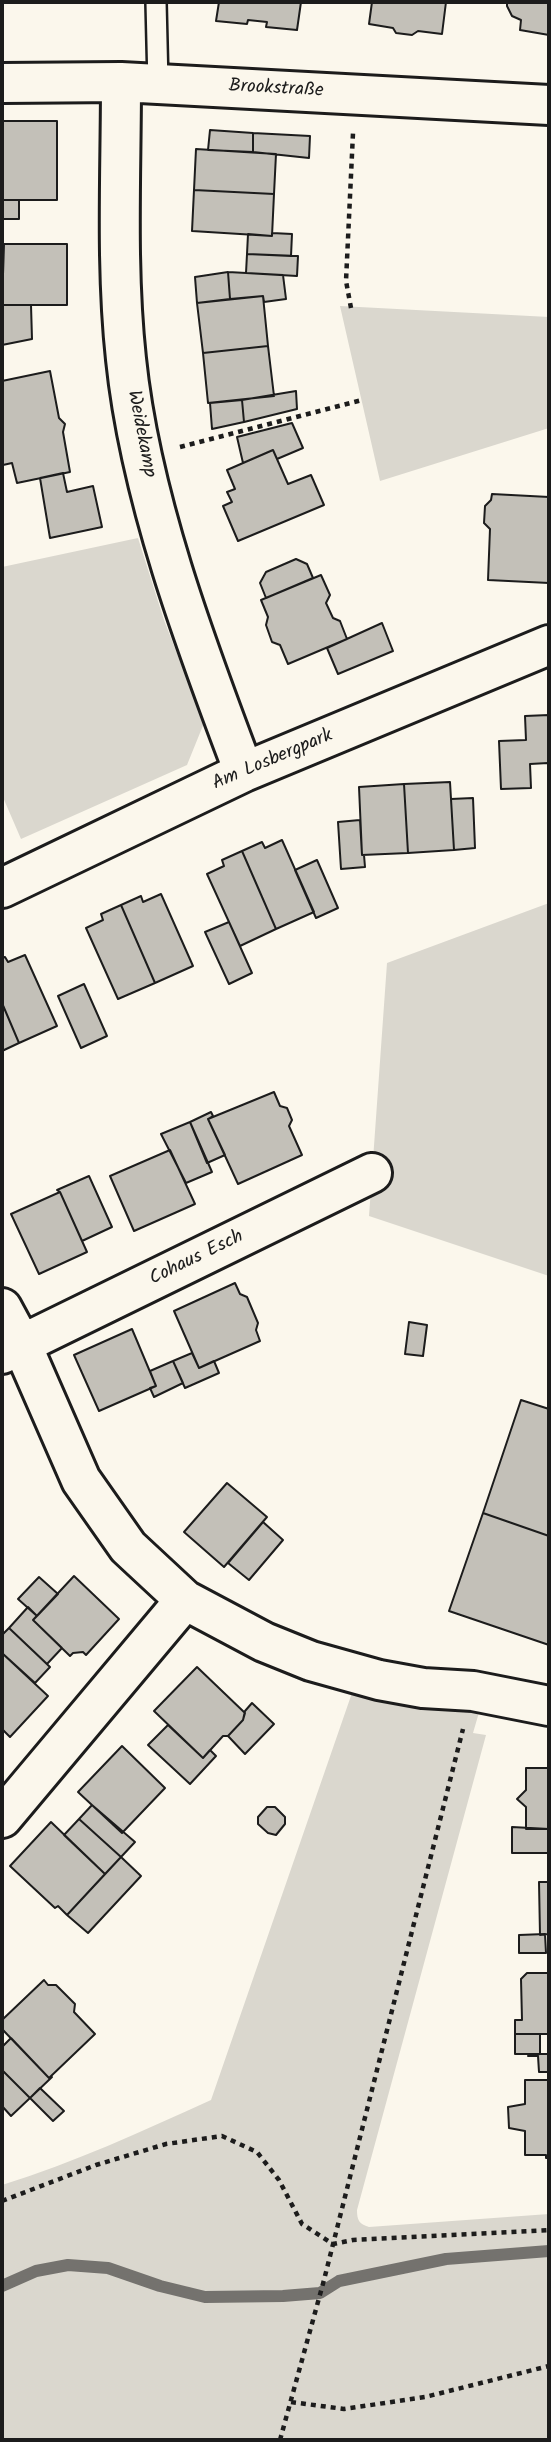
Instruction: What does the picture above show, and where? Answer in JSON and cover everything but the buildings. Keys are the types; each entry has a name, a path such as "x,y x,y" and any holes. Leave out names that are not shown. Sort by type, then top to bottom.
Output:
{"street":[{"name":"Brookstraße","path":"2,83 139,83 549,104"},
{"name":"Weidekamp","path":"139,83 121,271 126,358 142,456 194,633 244,772"},
{"name":"Am Losbergpark","path":"2,888 244,772 549,645"},
{"name":"Cohaus Esch","path":"12,1349 372,1172"},
{"path":"2,1308 12,1349 81,1480 128,1548 185,1600 264,1642 311,1661 379,1680 423,1688 473,1691 549,1706"},
{"path":"2,1818 185,1600"}],"lane":[{"path":"139,83 156,2"}],"path":[{"path":"351,308 346,281 355,94"},
{"path":"142,456 362,400"},
{"path":"280,2440 324,2280 473,1691"},
{"path":"2,2201 96,2165 166,2144 222,2136 257,2152 279,2180 302,2224 333,2244 354,2239 549,2230"},
{"path":"291,2402 344,2409 425,2397 549,2366"}],"shaded area":[{"path":"340,306 549,317 549,428 380,481"},
{"path":"138,538 164,620 204,723 187,765 21,839 2,795 2,567"},
{"path":"549,903 549,1276 369,1216 387,963"},
{"path":"353,1690 480,1709 473,1733 486,1735 357,2216 361,2223 369,2227 549,2214 549,2440 2,2440 2,2185 82,2157 211,2100"}],"waterway":[{"path":"2,2286 36,2271 68,2265 108,2268 160,2286 205,2297 283,2296 320,2293 339,2281 446,2259 549,2251"}]}
